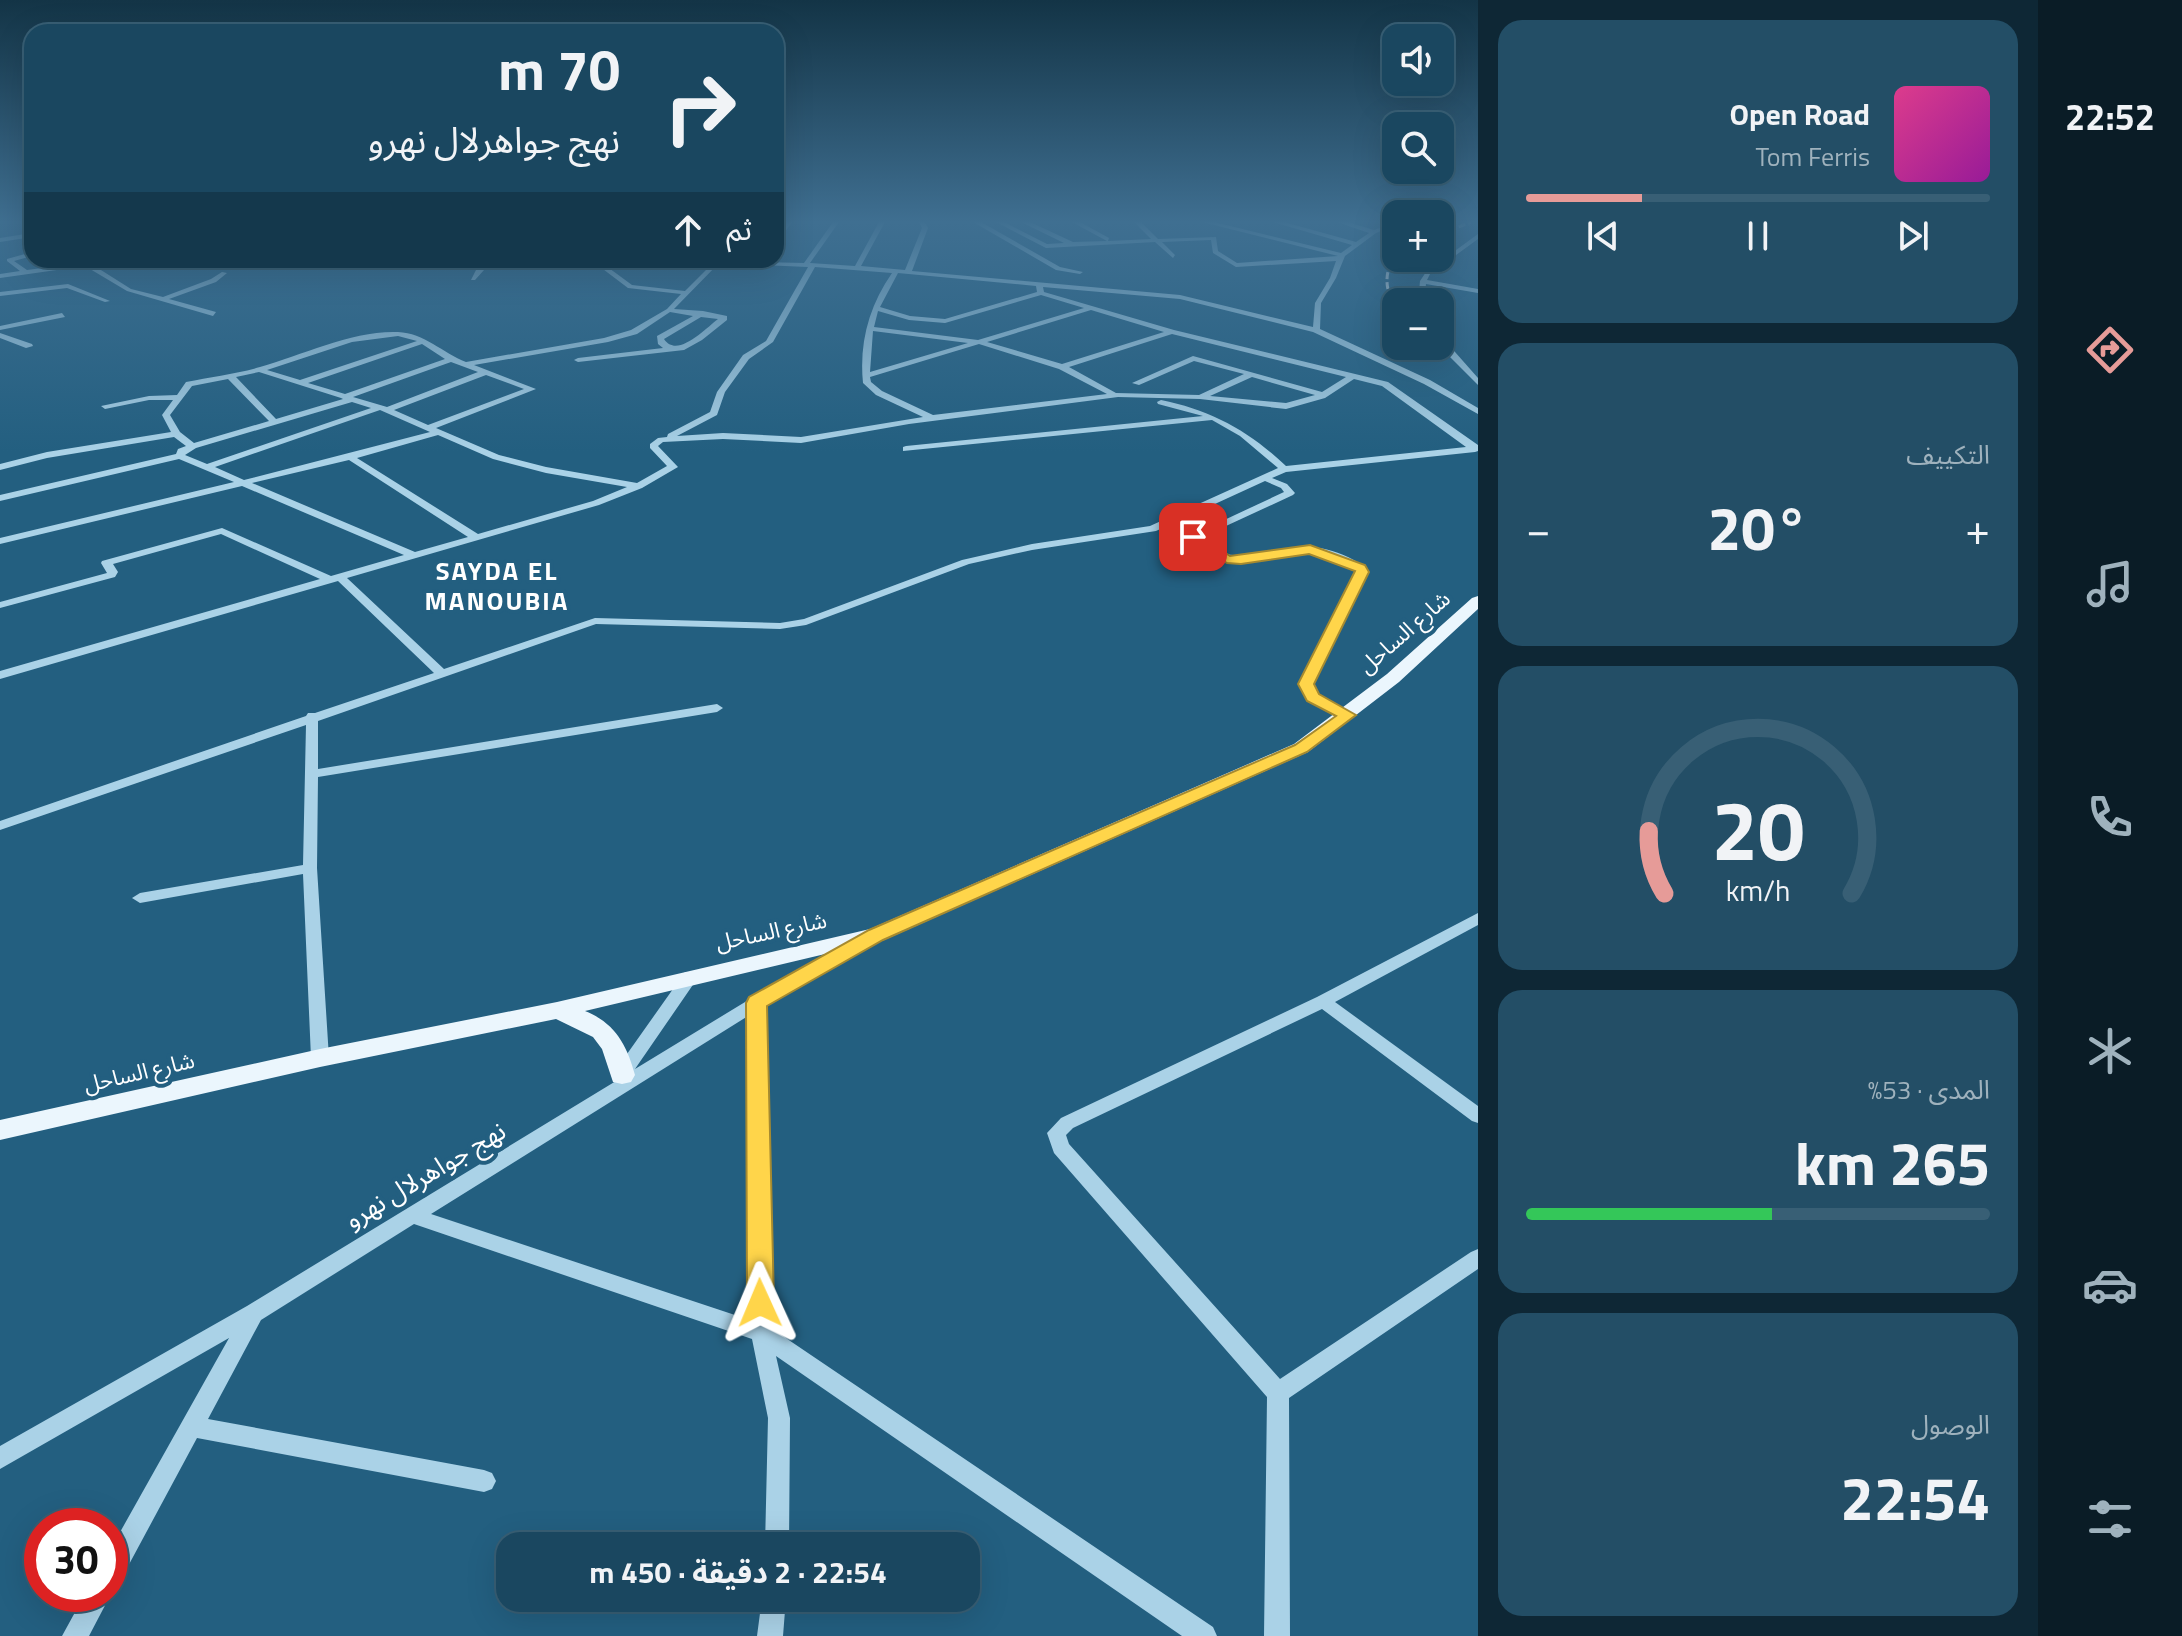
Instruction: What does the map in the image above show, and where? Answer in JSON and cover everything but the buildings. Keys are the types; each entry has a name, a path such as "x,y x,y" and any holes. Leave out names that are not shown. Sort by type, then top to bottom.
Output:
{"main road":[{"name":"شارع الساحل","path":"0,1130 320,1058 557,1010 691,976 876,935 1301,748 1348,715 1477,605"},
{"path":"557,1010 591,1022 606,1035 617,1050 622,1075"}],"street":[{"path":"8,298 16,303"},
{"path":"100,298 107,301"},
{"path":"157,298 213,314"},
{"path":"465,364 605,340 634,332 682,298"},
{"path":"0,675 596,503 639,486 673,467 653,446 714,413 723,389 746,357 769,342 791,298"},
{"path":"881,298 866,357 867,383 879,393 932,418"},
{"path":"877,308 909,318 945,321 1010,298"},
{"path":"1066,298 1172,332 1354,375 1394,388 1476,448"},
{"path":"1186,298 1316,330 1427,382 1478,411"},
{"path":"1316,330 1321,298"},
{"path":"866,376 1091,308"},
{"path":"578,360 689,344 724,318 669,310"},
{"path":"670,349 660,340 663,335 703,313"},
{"path":"0,328 62,315"},
{"path":"871,329 979,342 1062,367 1102,390 1217,417 1247,434 1284,469"},
{"path":"634,332 663,335"},
{"path":"1062,367 1172,332"},
{"path":"0,541 350,457 431,430 532,389 451,359 423,341 398,334 371,335 259,370 189,384 166,415 176,434 193,446"},
{"path":"0,335 29,346"},
{"path":"302,382 423,341"},
{"path":"1454,357 1478,383"},
{"path":"1136,383 1193,358 1322,396"},
{"path":"180,456 181,451 193,446 348,398 451,359"},
{"path":"259,370 383,409 496,457 546,470 639,486"},
{"path":"204,468 485,372"},
{"path":"1200,397 1251,374"},
{"path":"661,440 727,436 801,440 932,418 1118,395 1200,397 1280,406 1322,396 1354,375"},
{"path":"231,377 274,421"},
{"path":"105,406 149,398 180,397"},
{"path":"906,449 1217,417"},
{"path":"0,467 47,455 176,434"},
{"path":"0,826 312,716 601,619 780,626 806,622 966,562 1032,547 1152,529 1284,469 1476,448"},
{"path":"0,498 180,456 413,555"},
{"path":"350,457 474,536"},
{"path":"1265,478 1284,486 1290,493 1193,537 1227,559 1241,560 1310,549 1360,568 1362,572 1306,684 1313,697 1348,715"},
{"path":"0,605 111,575 113,572 106,563 222,531 335,579 442,674"},
{"path":"312,774 717,708"},
{"path":"312,716 310,868 320,1058"},
{"path":"140,898 310,868"},
{"path":"1277,1636 1278,1393 1061,1148 1056,1133 1067,1123 1323,1001 1478,918"},
{"name":"نهج جواهرلال نهرو","path":"0,1458 254,1313 756,1003 876,935"},
{"path":"608,1096 691,976"},
{"path":"1323,1001 1478,1116"},
{"path":"756,1003 761,1333 779,1418 777,1532"},
{"path":"410,1215 761,1333 1204,1636"},
{"path":"1278,1393 1478,1258"},
{"path":"128,1542 254,1313"},
{"path":"193,1427 484,1481"},
{"path":"75,1636 89,1612"},
{"path":"770,1636 773,1612"}],"district":[{"name":"SAYDA EL MANOUBIA","path":"497,586"}],"route":[{"path":"760,1303 756,1003 876,935 1301,748 1348,715 1313,697 1307,692 1306,684 1308,673 1362,572 1360,568 1310,549 1241,560 1227,559 1193,537"}]}
